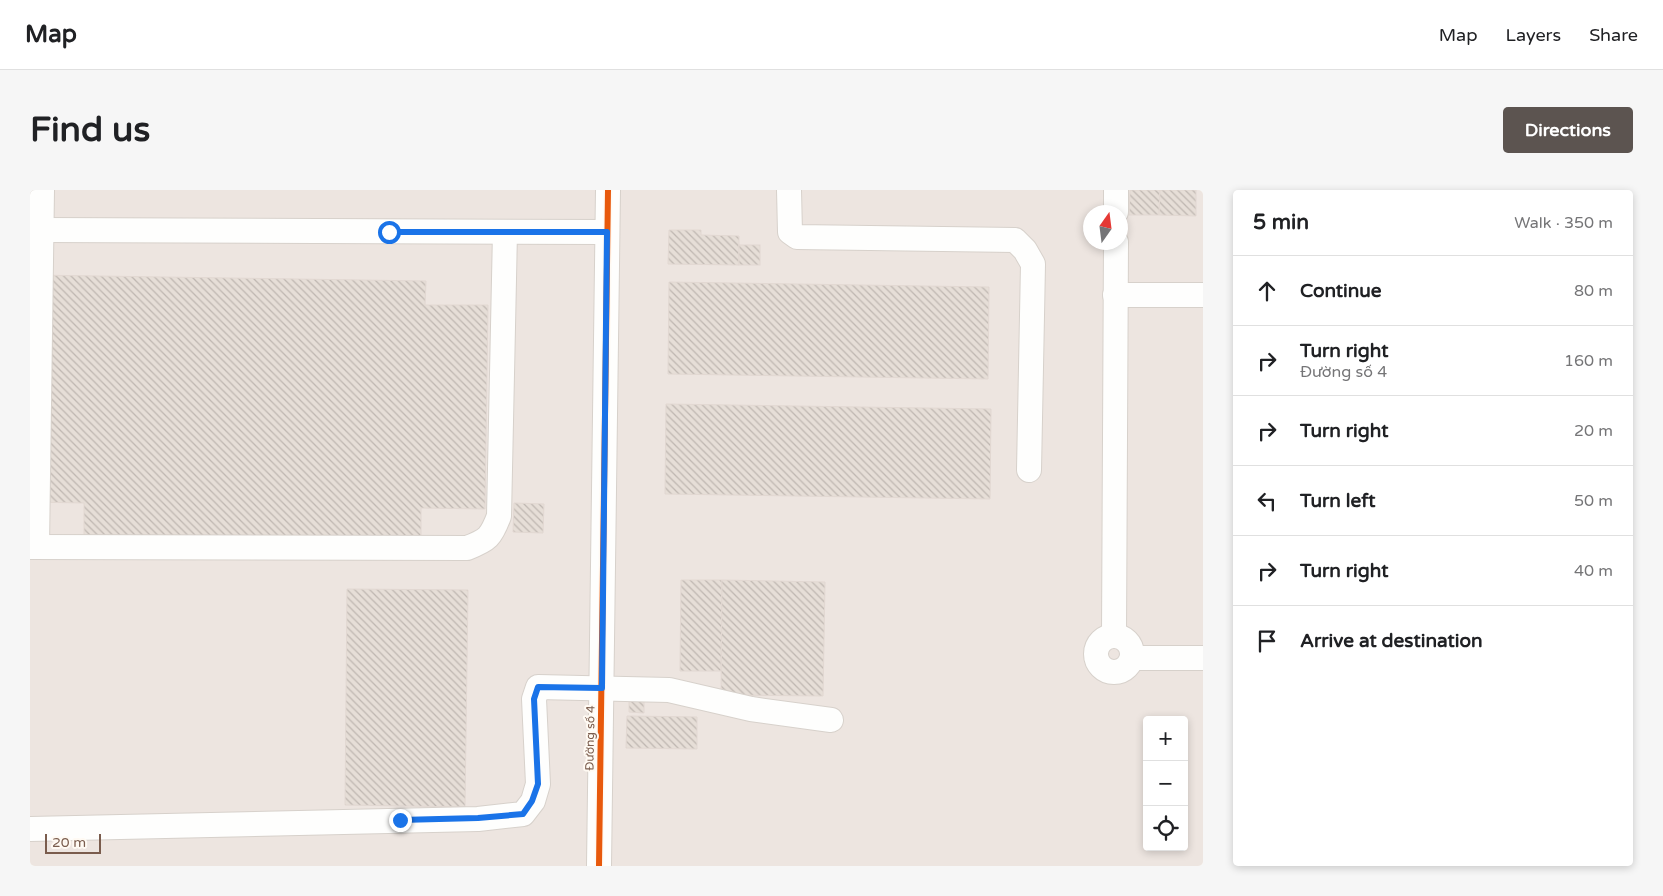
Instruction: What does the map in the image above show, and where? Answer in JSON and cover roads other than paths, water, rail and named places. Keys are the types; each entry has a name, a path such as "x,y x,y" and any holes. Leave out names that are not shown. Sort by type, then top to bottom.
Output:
{"street":[{"path":"42,190 34,547 468,548 484,541 494,530 500,516 504,232"},
{"name":"Đường số 4","path":"599,866 608,190"},
{"path":"789,190 790,232 796,238 1015,240 1025,250 1032,264 1029,470"},
{"path":"1116,190 1116,205"},
{"path":"41,230 607,232"},
{"path":"1114,636 1116,250"},
{"path":"1116,295 1203,295"},
{"path":"1114,636 1122,637 1127,641 1131,647 1132,658 1127,666 1114,672 1101,666 1097,660 1096,653 1101,641 1114,636"},
{"path":"1132,658 1203,658"},
{"path":"30,829 478,818 523,814 532,801 538,784 534,699 538,687 669,690 750,709 831,720"}]}
